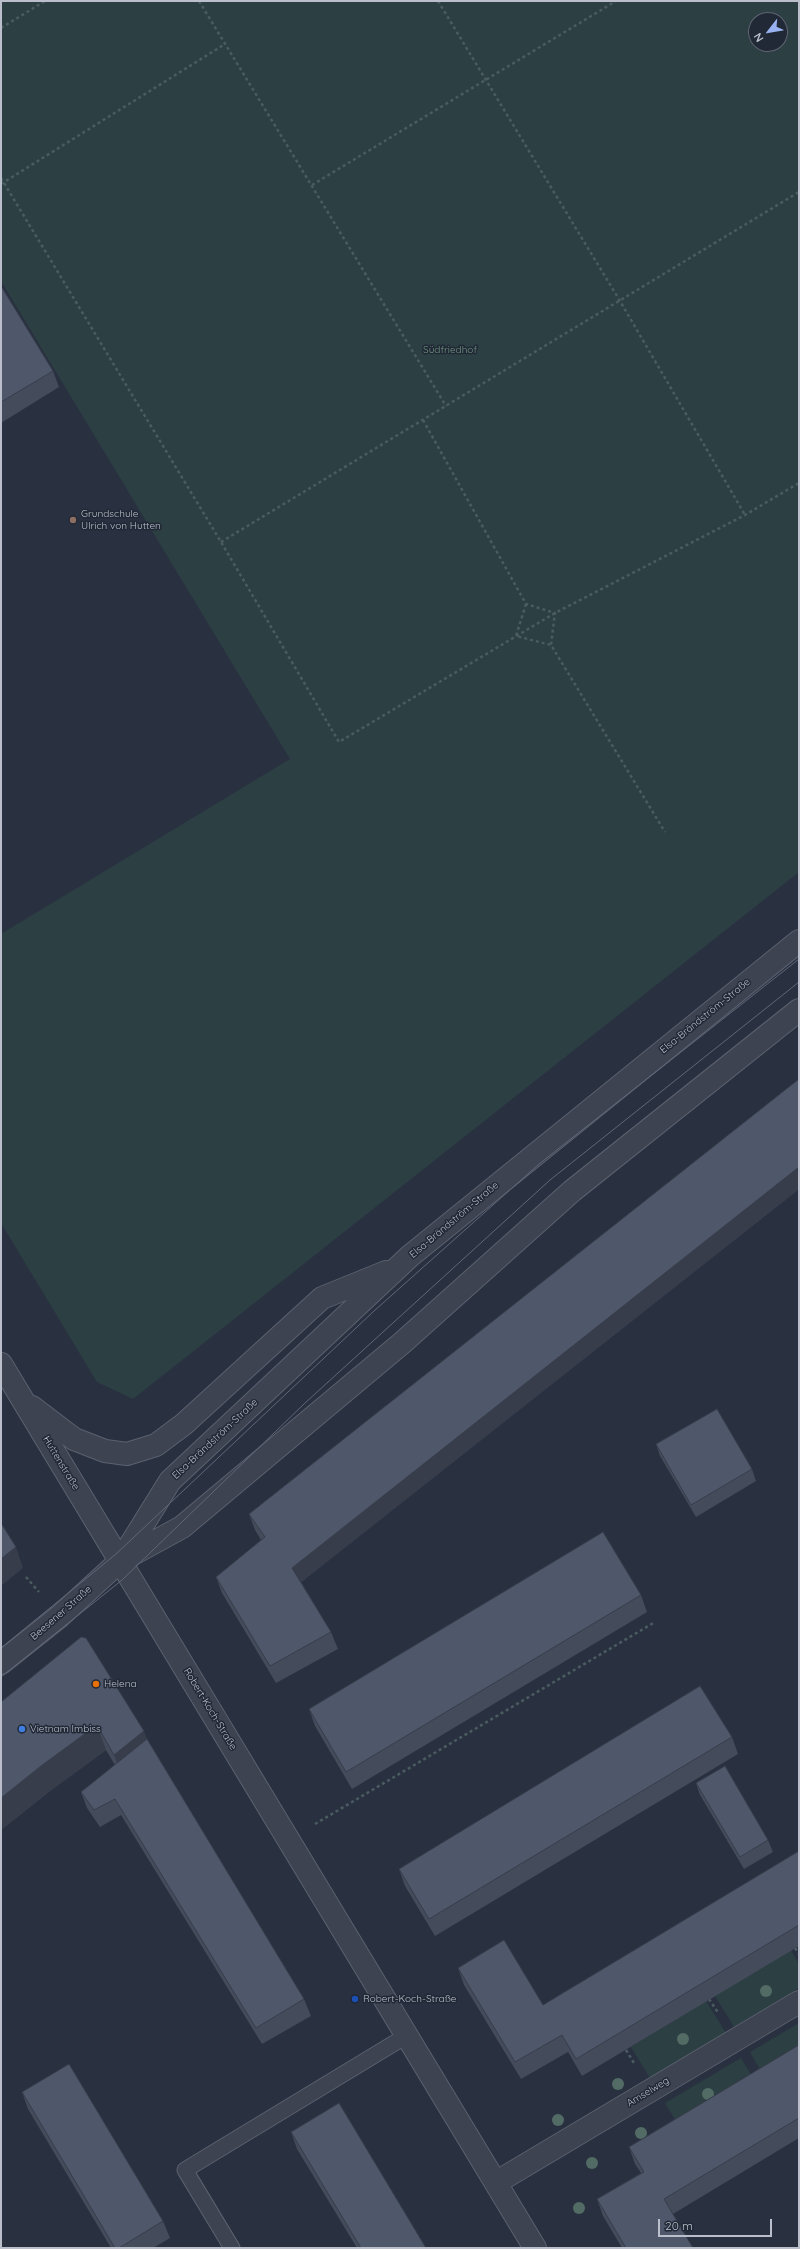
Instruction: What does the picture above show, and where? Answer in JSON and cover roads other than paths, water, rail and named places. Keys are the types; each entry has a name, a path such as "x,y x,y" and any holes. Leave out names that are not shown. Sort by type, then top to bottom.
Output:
{"street":[{"name":"Elsa-Brändström-Straße","path":"120,1561 170,1481 397,1268 528,1159 799,941"},
{"path":"120,1561 182,1527 402,1343 572,1191 799,1010"},
{"path":"22,1400 74,1439 105,1451 127,1454 156,1445 184,1424 322,1298 397,1268"},
{"name":"Huttenstraße","path":"1,1364 120,1561"},
{"name":"Beesener Straße","path":"1,1663 60,1616 120,1561"},
{"name":"Robert-Koch-Straße","path":"120,1561 289,1839 406,2036 497,2182 535,2248"},
{"name":"Amselweg","path":"497,2182 799,2002"}],"lane":[{"path":"232,2248 185,2170 406,2036"}],"tram line":[{"path":"1,1648 116,1554 374,1311 539,1164 799,959"},
{"path":"1,1677 122,1580 305,1403 550,1180 799,982"}],"place":[{"name":"Grundschule Ulrich von Hutten","path":"73,520"},
{"name":"Helena","path":"96,1684"},
{"name":"Vietnam Imbiss","path":"22,1729"},
{"name":"Robert-Koch-Straße","path":"355,1999"}],"park label":[{"name":"Südfriedhof","path":"450,350"}]}
